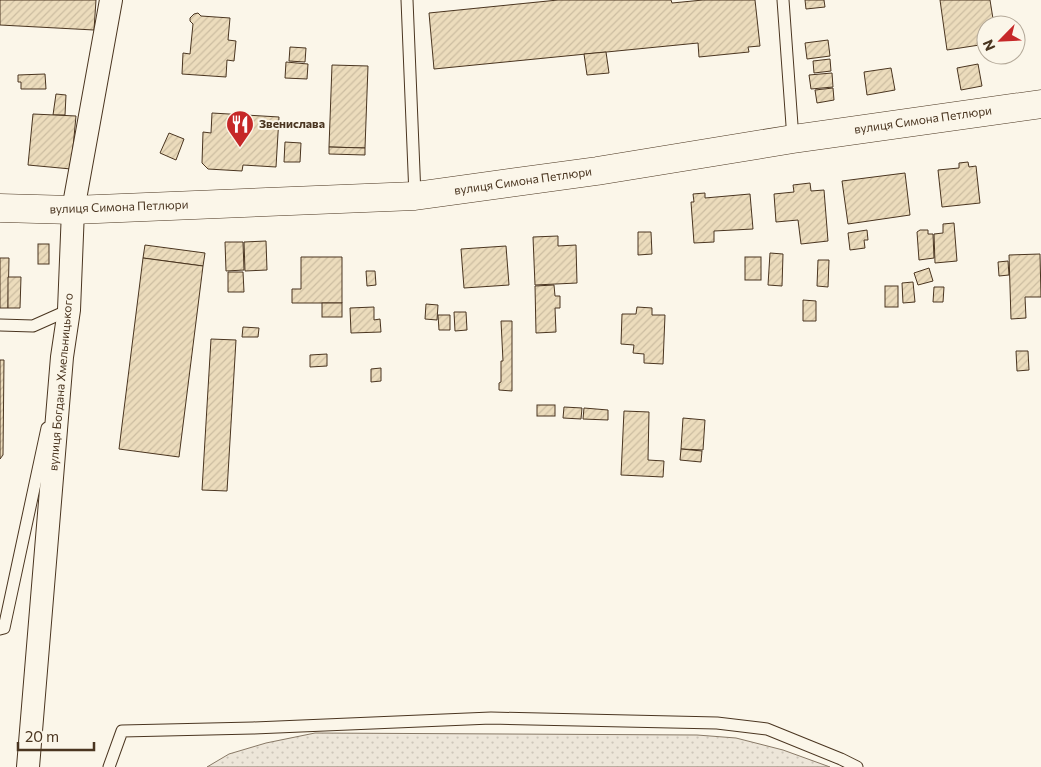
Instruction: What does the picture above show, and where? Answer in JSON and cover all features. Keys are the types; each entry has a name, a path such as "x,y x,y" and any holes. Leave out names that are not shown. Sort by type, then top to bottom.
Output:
{"street":[{"name":"вулиця Богдана Хмельницького","path":"28,767 62,357 69,310 73,210 111,0"},
{"name":"вулиця Симона Петлюри","path":"0,208 73,210 415,196 597,171 793,139 1041,104"}],"lane":[{"path":"407,0 415,196"},
{"path":"783,0 793,139"},
{"path":"0,325 33,326 69,310"},
{"path":"0,629 4,628 62,357"},
{"path":"109,767 122,731 253,728 491,718 717,723 767,729 857,767"}],"shaded area":[{"path":"315,733 697,735 736,738 783,750 830,767 207,767 229,754 266,743"}],"building":[{"path":"0,0 96,0 94,30 0,25"},
{"path":"558,0 671,0 672,3 703,0 755,0 760,46 748,47 749,52 699,57 698,43 434,69 429,13"},
{"path":"805,0 824,0 825,7 806,9"},
{"path":"940,0 990,0 992,15 976,15 976,46 947,50"},
{"path":"198,13 201,16 230,18 228,40 236,41 234,61 227,60 226,77 182,74 183,53 190,54 193,24 190,18"},
{"path":"828,40 830,56 807,59 805,43"},
{"path":"290,47 306,48 305,62 289,61"},
{"path":"606,52 609,73 587,75 584,54"},
{"path":"830,59 831,71 814,73 813,61"},
{"path":"286,62 308,64 307,79 285,78"},
{"path":"332,65 368,66 365,148 329,147"},
{"path":"978,65 982,86 961,90 957,68"},
{"path":"891,68 895,90 867,95 864,72"},
{"path":"832,73 833,87 811,89 809,75"},
{"path":"45,74 46,89 21,89 18,75"},
{"path":"833,88 834,100 817,103 815,90"},
{"path":"56,94 66,95 65,115 53,115"},
{"name":"Звенислава","path":"212,113 279,117 276,167 243,165 242,171 208,169 202,163 203,132 211,133"},
{"path":"33,114 76,116 71,169 28,165"},
{"path":"169,133 184,139 176,160 160,153"},
{"path":"285,142 301,143 300,162 284,162"},
{"path":"329,147 365,148 365,155 329,154"},
{"path":"968,162 969,167 976,166 980,203 942,207 938,170 959,168 959,163"},
{"path":"905,173 910,215 848,224 842,181"},
{"path":"810,183 811,191 824,190 828,241 801,244 798,220 776,222 774,194 794,192 793,185"},
{"path":"705,193 705,198 750,194 753,229 714,231 714,242 694,243 691,202 694,202 693,194"},
{"path":"954,223 957,261 935,263 934,234 943,233 943,224"},
{"path":"867,230 868,240 864,240 865,248 850,250 848,233"},
{"path":"928,230 928,234 933,234 934,258 919,260 917,232"},
{"path":"638,232 651,232 652,254 638,255"},
{"path":"558,236 558,246 576,245 577,283 535,285 533,237"},
{"path":"266,241 267,270 245,271 244,242"},
{"path":"225,242 243,242 244,270 226,271"},
{"path":"38,244 49,244 49,264 38,264"},
{"path":"145,245 205,253 203,266 143,258"},
{"path":"506,246 509,285 464,288 461,249"},
{"path":"770,253 783,254 782,286 768,285"},
{"path":"1040,254 1041,297 1025,297 1026,318 1011,319 1009,255"},
{"path":"301,257 342,257 342,303 292,303 292,289 301,289"},
{"path":"745,257 761,257 761,280 745,280"},
{"path":"0,258 9,258 8,308 0,308"},
{"path":"143,258 203,266 179,457 119,449"},
{"path":"818,260 829,260 828,287 817,286"},
{"path":"1008,261 1009,275 999,276 998,262"},
{"path":"929,268 933,281 918,285 914,273"},
{"path":"366,271 375,271 376,285 367,286"},
{"path":"228,272 243,272 244,292 228,292"},
{"path":"8,277 21,277 20,308 8,308"},
{"path":"913,282 915,302 903,303 902,283"},
{"path":"554,285 555,296 560,296 560,308 555,308 556,332 536,333 535,286"},
{"path":"885,286 898,286 898,307 885,307"},
{"path":"934,287 944,287 943,302 933,302"},
{"path":"803,300 816,301 816,321 803,321"},
{"path":"322,303 342,303 342,317 322,317"},
{"path":"426,304 438,305 437,320 425,319"},
{"path":"374,307 374,320 380,319 381,332 351,333 350,308"},
{"path":"637,307 652,308 652,315 665,315 663,364 644,363 644,354 633,353 634,345 621,344 622,314 636,314"},
{"path":"454,312 466,312 467,330 455,331"},
{"path":"438,315 450,315 450,330 439,330"},
{"path":"501,321 512,321 512,391 499,390 501,361 503,361"},
{"path":"243,327 259,328 258,337 242,337"},
{"path":"211,339 236,340 227,491 202,490"},
{"path":"1016,351 1028,351 1029,370 1017,371"},
{"path":"327,354 327,366 310,367 310,355"},
{"path":"0,360 4,360 3,455 0,459"},
{"path":"381,368 381,381 371,382 371,369"},
{"path":"537,405 555,405 555,416 537,416"},
{"path":"564,407 582,408 581,419 563,418"},
{"path":"584,408 608,410 608,420 583,419"},
{"path":"624,411 649,412 648,460 664,461 663,477 621,475"},
{"path":"683,418 705,420 703,450 681,449"},
{"path":"681,449 702,451 701,462 680,460"}],"place":[{"name":"Звенислава","path":"240,148"}]}
